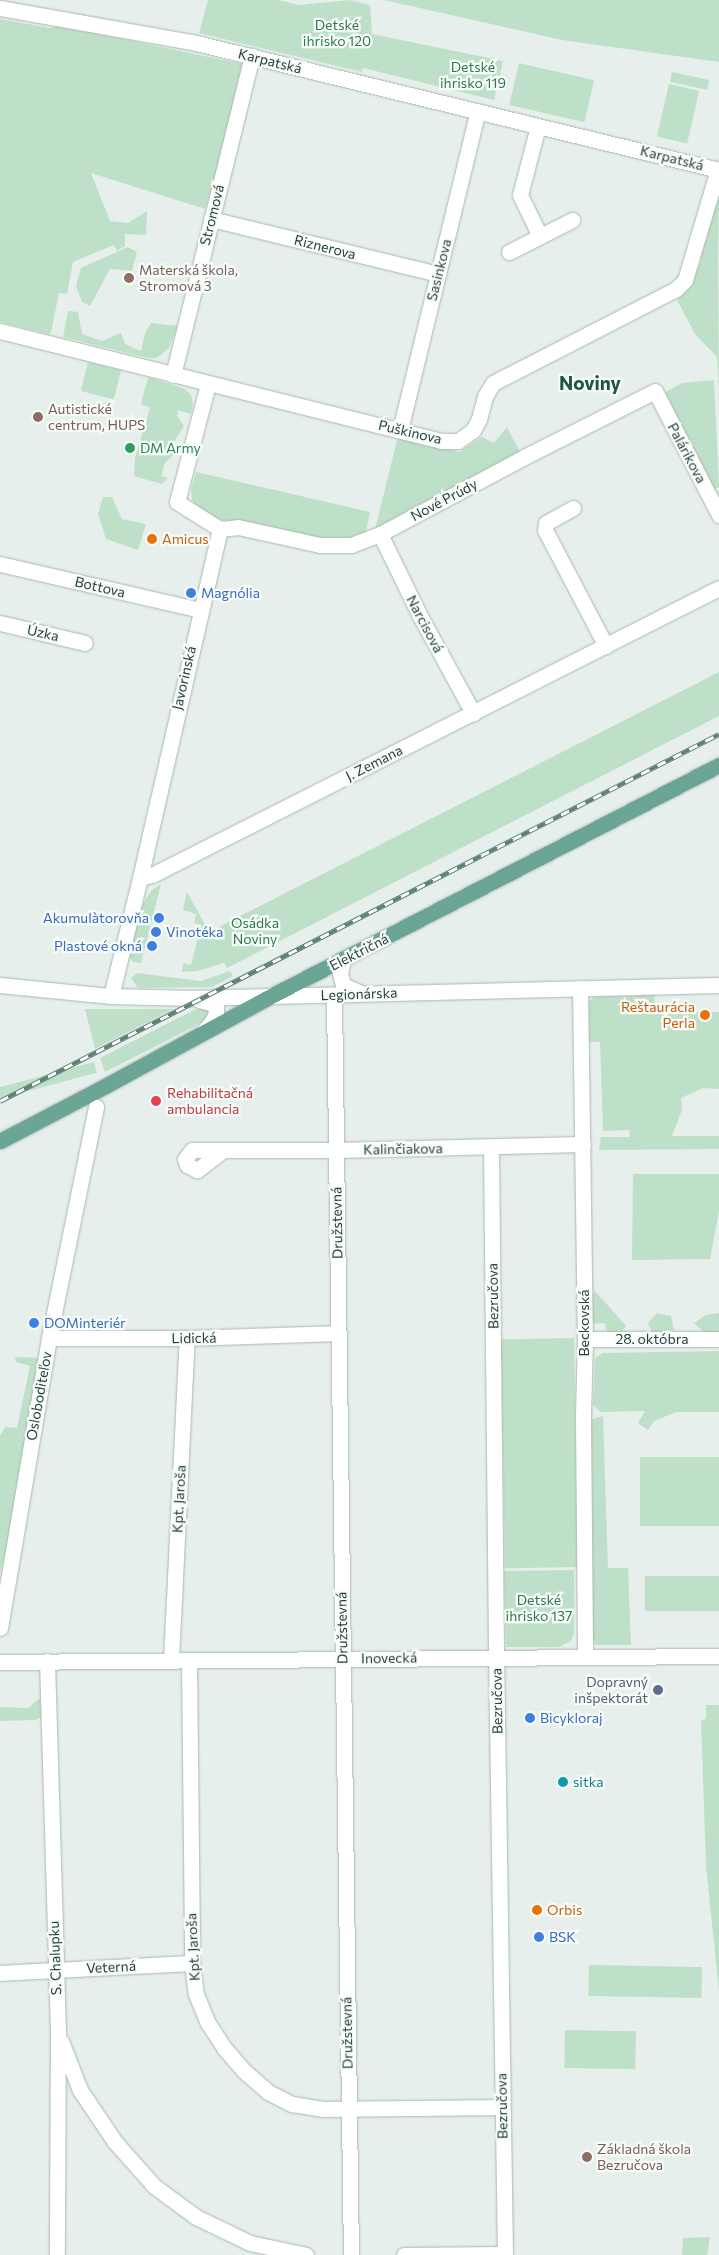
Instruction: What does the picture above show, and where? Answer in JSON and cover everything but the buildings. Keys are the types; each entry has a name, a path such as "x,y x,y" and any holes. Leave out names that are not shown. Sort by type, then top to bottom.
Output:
{"main road":[{"name":"Električná","path":"0,1141 267,998 719,765"}],"street":[{"name":"Karpatská","path":"0,8 155,34 718,170"},
{"name":"Stromová","path":"173,375 252,56"},
{"name":"Sasinkova","path":"400,430 478,111"},
{"path":"538,126 520,195 540,236"},
{"name":"Puškinova","path":"0,331 442,441 458,440 473,430 479,419 485,396 493,383 676,289 685,280 690,269 718,170"},
{"name":"Riznerova","path":"212,219 438,274"},
{"path":"509,252 572,220"},
{"path":"208,384 177,502 220,529"},
{"name":"Nové Prúdy","path":"220,529 238,526 336,546 351,545 380,534 654,391"},
{"name":"Palárikova","path":"654,391 719,515"},
{"path":"573,508 546,523 545,530 606,646"},
{"name":"Javorinská","path":"110,996 140,878 220,529"},
{"name":"Narcisová","path":"380,534 420,616 472,713"},
{"name":"Bottova","path":"0,564 201,610"},
{"name":"J. Zemana","path":"140,878 152,875 719,588"},
{"name":"Úzka","path":"0,623 85,643"},
{"path":"343,960 340,973 343,985 364,994"},
{"name":"Legionárska","path":"0,985 110,996 190,998 267,998 719,985"},
{"name":"Beckovská","path":"580,988 585,1339 583,1417 585,1657"},
{"name":"Družstevná","path":"334,995 350,2255 356,2255"},
{"path":"190,998 216,1006 213,1020 203,1032"},
{"name":"Osloboditeľov","path":"0,1628 49,1338 96,1107"},
{"name":"Kalinčiakova","path":"223,1150 336,1150 583,1144"},
{"name":"Bezručova","path":"491,1147 505,2254"},
{"name":"Lidická","path":"49,1338 187,1338 339,1332"},
{"name":"Kpt. Jaroša","path":"171,1660 187,1338"},
{"name":"28. októbra","path":"585,1339 719,1339"},
{"name":"Inovecká","path":"0,1662 496,1656 719,1656"},
{"name":"Kpt. Jaroša","path":"189,1660 192,1963 196,1994 208,2023 224,2049 244,2071 268,2092 292,2104 323,2109 502,2107"},
{"name":"S. Chalupku","path":"47,1661 58,2032 56,2255"},
{"name":"Veterná","path":"0,1973 192,1963"},
{"path":"58,2032 80,2090 115,2142 154,2186 196,2217 250,2242 306,2255"},
{"path":"404,2255 505,2254"}],"green space":[{"name":"Detské ihrisko 120","path":"208,0 278,0 299,5 350,0 370,5 372,34 503,61 494,100 363,68 362,72 199,33"},
{"path":"384,0 719,0 719,62 562,40"},
{"path":"0,19 50,28 61,26 242,64 217,173 205,209 91,173 110,221 128,223 147,211 146,235 125,234 125,246 117,251 114,245 73,262 67,294 59,293 49,334 0,322"},
{"path":"519,63 594,80 584,122 509,105"},
{"path":"672,72 709,80 707,90 670,82"},
{"path":"669,84 699,91 687,144 657,137"},
{"path":"719,190 719,393 717,357 695,334 677,300 690,287 701,261 703,240"},
{"path":"128,247 137,252 132,271 110,269 90,306 82,302 76,286 81,268"},
{"path":"68,311 78,312 82,334 102,341 121,333 125,344 141,351 145,333 151,323 178,326 169,348 157,358 148,358 63,337"},
{"path":"88,362 121,370 114,399 81,391"},
{"path":"148,377 185,389 191,395 193,403 191,414 178,410 177,416 184,426 172,445 175,453 165,463 161,476 168,478 162,484 134,476 135,458 150,408 141,404"},
{"path":"714,380 719,487 710,492 660,395 682,383"},
{"path":"507,427 521,454 374,534 397,440 404,436 459,452 482,437 494,443"},
{"path":"196,472 370,512 364,541 331,546 215,518 200,511 192,500 191,490"},
{"path":"103,497 112,497 122,519 146,524 138,550 106,539 98,514"},
{"name":"Osádka Noviny","path":"719,672 719,716 227,968 224,963 197,971 182,972 183,963 191,965 201,925 194,923 196,914 183,910 187,892 209,932"},
{"path":"161,884 141,963 133,962 129,956 140,909 151,891"},
{"path":"230,971 233,976 212,987 138,988 131,978 137,973 201,981"},
{"path":"654,995 655,1013 719,1012 719,1089 703,1088 681,1098 682,1110 672,1136 719,1136 719,1149 599,1150 601,1137 630,1137 629,1130 603,1131 600,1042 589,1042 589,1001 594,997"},
{"path":"85,1009 174,1009 95,1049"},
{"path":"207,1009 210,1014 207,1020 105,1072 100,1058 194,1010"},
{"path":"94,1062 97,1073 0,1099 0,1087"},
{"path":"633,1174 719,1174 719,1211 710,1259 632,1260"},
{"path":"595,1291 626,1326 612,1343 604,1323 593,1324 590,1298"},
{"path":"657,1313 671,1316 674,1330 653,1336 648,1323"},
{"path":"719,1313 719,1341 716,1343 694,1323 706,1315"},
{"path":"574,1338 578,1567 505,1568 501,1339"},
{"path":"719,1351 719,1412 676,1412 654,1421 648,1430 638,1423 645,1411 601,1412 593,1405 595,1358 603,1353"},
{"path":"15,1357 39,1358 5,1556 0,1572 0,1436 5,1427 17,1428 30,1366 16,1362"},
{"path":"603,1416 608,1568 628,1568 631,1645 596,1645 590,1633 589,1423 593,1419"},
{"path":"640,1457 719,1457 719,1526 640,1526"},
{"name":"Detské ihrisko 137","path":"574,1570 574,1633 571,1641 559,1647 506,1647 504,1571"},
{"path":"645,1576 719,1576 719,1611 645,1611"},
{"path":"40,1698 41,1717 36,1720 0,1721 0,1707 28,1708"},
{"path":"706,1705 719,1705 719,1991 706,1866 701,1720 706,1719"},
{"path":"589,1965 702,1967 701,1998 588,1996"},
{"path":"565,2030 636,2031 635,2069 564,2068"},
{"path":"710,2237 707,2255 682,2255 683,2238"}],"railway":[{"path":"0,1101 719,734"}],"place":[{"name":"Materská škola, Stromová 3","path":"129,278"},
{"name":"Autistické centrum, HUPS","path":"38,417"},
{"name":"DM Army","path":"130,448"},
{"name":"Amicus","path":"152,539"},
{"name":"Magnólia","path":"191,593"},
{"name":"Akumulàtorovňa","path":"159,918"},
{"name":"Vinotéka","path":"156,932"},
{"name":"Plastové okná","path":"152,946"},
{"name":"Reštaurácia Perla","path":"705,1015"},
{"name":"Rehabilitačná ambulancia","path":"156,1101"},
{"name":"DOMinteriér","path":"34,1323"},
{"name":"Dopravný inšpektorát","path":"658,1690"},
{"name":"Bicykloraj","path":"530,1718"},
{"name":"sitka","path":"563,1782"},
{"name":"Orbis","path":"537,1910"},
{"name":"BSK","path":"539,1937"},
{"name":"Základná škola Bezručova","path":"587,2157"}],"district":[{"name":"Noviny","path":"590,383"}],"park label":[{"name":"Detské ihrisko 119","path":"473,76"}]}
